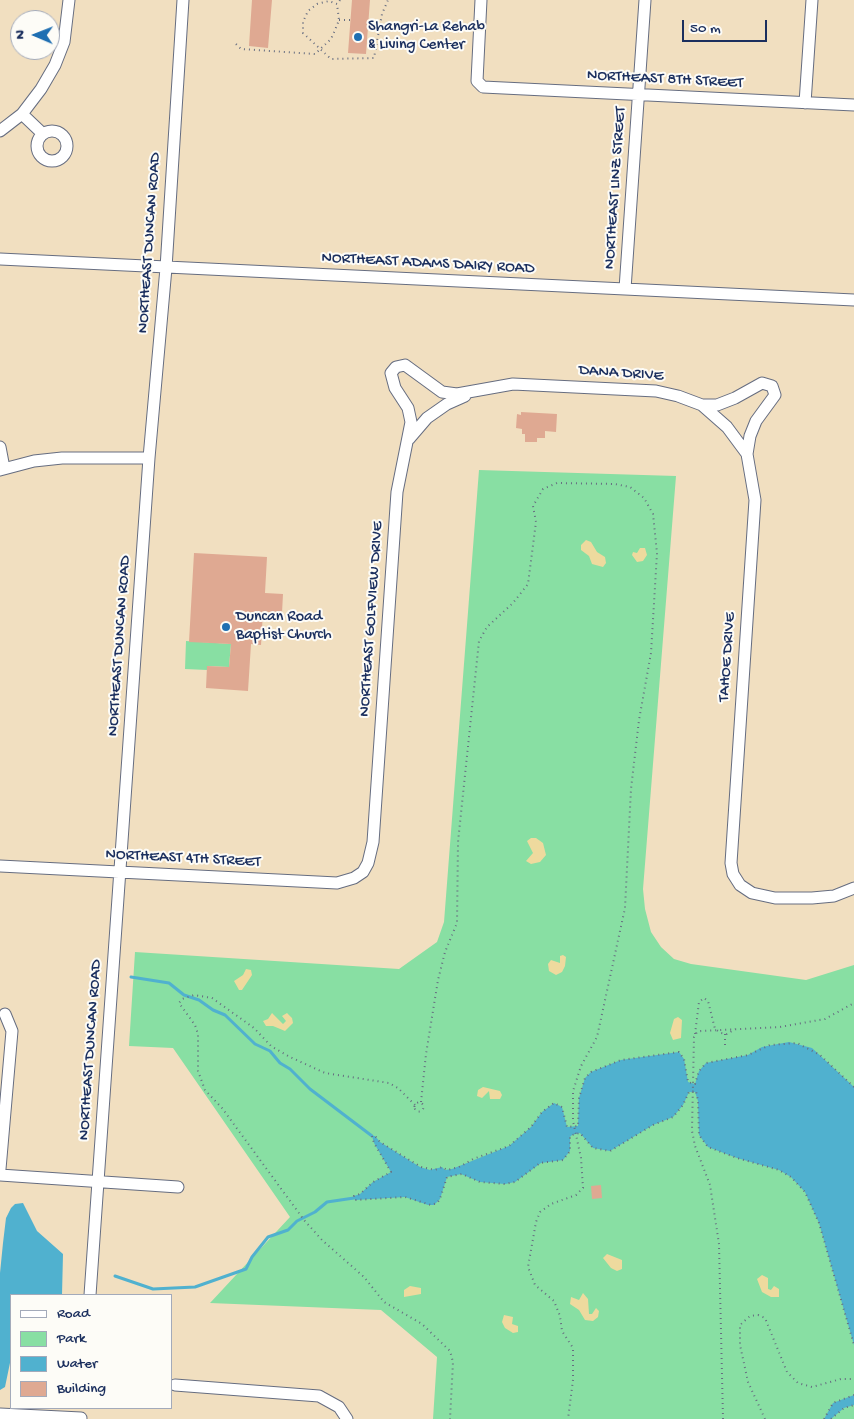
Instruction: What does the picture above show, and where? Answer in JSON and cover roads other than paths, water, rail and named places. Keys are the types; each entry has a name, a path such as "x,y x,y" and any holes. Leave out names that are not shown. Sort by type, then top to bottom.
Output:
{"street":[{"path":"0,131 22,114 41,89 55,65 64,42 69,0"},
{"name":"NORTHEAST DUNCAN ROAD","path":"90,1294 149,458 166,268 183,0"},
{"name":"NORTHEAST 8TH STREET","path":"481,0 473,81 483,87 854,105"},
{"name":"NORTHEAST LINZ STREET","path":"625,289 645,0"},
{"path":"805,103 812,0"},
{"path":"22,114 43,134"},
{"name":"NORTHEAST ADAMS DAIRY ROAD","path":"0,259 854,300"},
{"name":"DANA DRIVE","path":"391,373 396,367 405,365 442,392 457,394 513,384 637,389 678,396 702,405"},
{"name":"NORTHEAST GOLFVIEW DRIVE","path":"363,872 368,863 372,842 397,492 411,422 408,408 395,388 391,373"},
{"name":"TAHOE DRIVE","path":"702,405 717,404 732,399 762,383 772,386 775,395 756,421 750,436 747,454 755,500 730,863 733,874 740,885 752,893 775,898 834,896 854,888"},
{"name":"DANA DRIVE","path":"409,439 434,413 447,404 476,392"},
{"name":"TAHOE DRIVE","path":"702,405 727,427 747,454"},
{"path":"0,447 2,469 62,458 149,458"},
{"name":"NORTHEAST 4TH STREET","path":"0,866 336,883 354,878 363,872"},
{"path":"0,1169 12,1031 5,1014"},
{"path":"0,1174 178,1187"},
{"path":"175,1385 307,1395 330,1400 339,1407 347,1419"},
{"path":"0,1414 81,1415"}],"water":[{"path":"789,1042 812,1048 854,1087 854,1345 819,1223 805,1192 791,1177 779,1170 737,1158 708,1147 699,1135 698,1101 695,1092 689,1092 683,1105 673,1117 653,1125 610,1151 593,1148 580,1133 572,1135 570,1137 570,1151 563,1160 541,1163 515,1182 505,1184 480,1182 461,1174 447,1177 440,1199 434,1205 428,1205 405,1197 355,1200 354,1196 360,1194 373,1182 391,1172 372,1136 375,1136 380,1142 420,1167 430,1170 442,1167 445,1170 452,1169 509,1146 531,1127 542,1112 554,1103 562,1107 567,1127 578,1126 579,1098 585,1078 591,1072 621,1060 679,1052 684,1059 688,1082 695,1084 699,1071 706,1063 748,1055 762,1047"},
{"path":"23,1203 37,1231 63,1254 62,1294 10,1294 10,1363 5,1387 0,1390 0,1273 6,1218 15,1204"},
{"path":"854,1395 854,1405 844,1408 831,1419 824,1419 833,1403"}],"waterway":[{"path":"131,977 169,983 184,995 199,1000 213,1010 225,1015 255,1044 270,1051 280,1063 290,1069 310,1089 372,1136"},
{"path":"115,1276 153,1289 195,1287 246,1269 252,1257 268,1237 288,1230 297,1221 315,1212 327,1202 354,1198"}],"place":[{"name":"Shangri-La Rehab & Living Center","path":"358,37"},
{"name":"Duncan Road Baptist Church","path":"226,627"}]}
